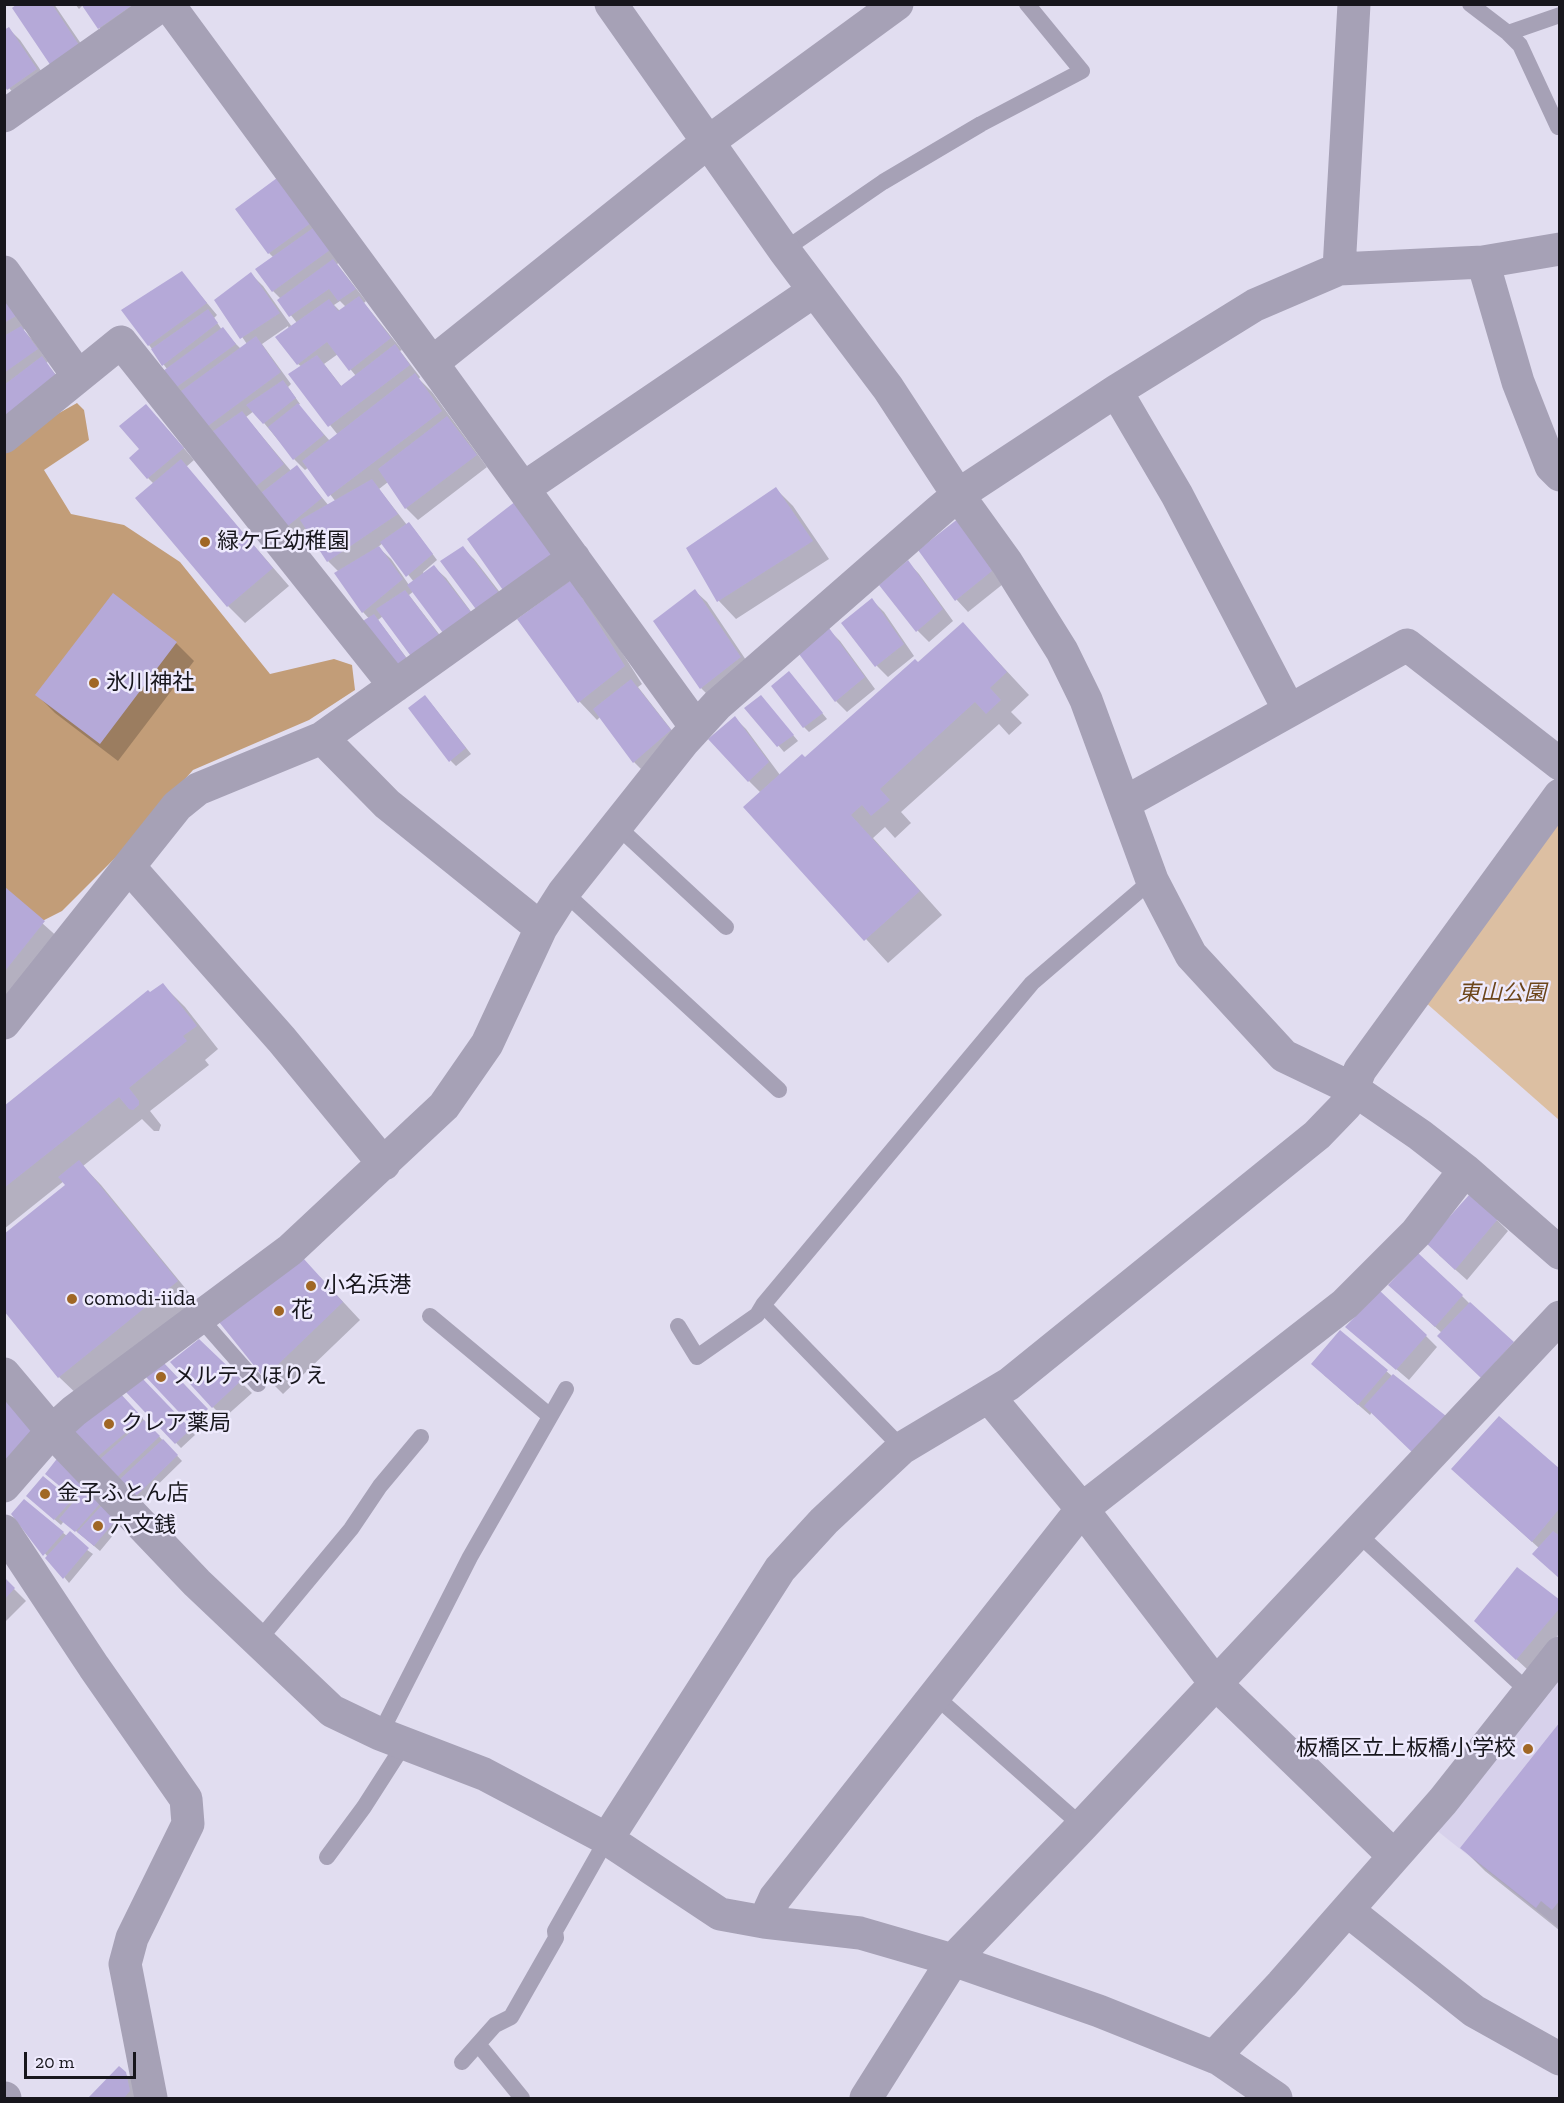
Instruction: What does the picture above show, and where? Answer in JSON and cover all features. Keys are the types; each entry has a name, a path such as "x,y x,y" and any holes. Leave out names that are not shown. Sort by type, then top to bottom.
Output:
{"street":[{"path":"4,116 163,4"},
{"path":"168,4 524,488 696,727"},
{"path":"611,4 784,250 888,388 958,495 1007,563 1062,651 1086,700 1152,880 1191,955 1284,1056 1353,1089 1420,1135 1465,1170 1560,1252"},
{"path":"432,363 708,142 897,4"},
{"path":"1339,268 1354,4"},
{"path":"4,1486 52,1431 74,1411 290,1250 444,1106 488,1044 541,928 564,892 696,727 717,705 958,495 1116,391 1255,305 1339,268 1483,262 1560,249"},
{"path":"1483,262 1518,382 1551,466 1560,475"},
{"path":"4,272 78,376"},
{"path":"524,488 814,291"},
{"path":"4,438 121,342 395,686"},
{"path":"1116,391 1177,495 1289,710"},
{"path":"4,1023 130,868 177,806 198,789 322,738 574,558"},
{"path":"1124,802 1407,645 1560,764"},
{"path":"322,738 387,804 541,928"},
{"path":"607,1839 780,1569 824,1521 902,1448 1009,1384 1317,1135 1346,1105 1360,1071 1560,795"},
{"path":"130,868 282,1040 384,1164"},
{"path":"764,1922 775,1898 1082,1509 1345,1304 1416,1233 1465,1170"},
{"path":"866,2098 953,1960 1082,1826 1560,1317"},
{"path":"4,1374 52,1431 197,1583 332,1711 392,1738 484,1774 607,1839 720,1914 764,1922 860,1933 953,1960 1099,2011 1214,2057 1276,2098"},
{"path":"989,1397 1082,1509 1216,1684 1394,1856"},
{"path":"4,1531 94,1667 186,1799 188,1824 132,1938 125,1964 151,2098"},
{"path":"1214,2057 1443,1801 1560,1653"},
{"path":"1347,1910 1474,2011 1560,2060"}],"lane":[{"path":"784,250 883,182 981,124 1082,71 1027,4"},
{"path":"1470,4 1520,45 1558,127"},
{"path":"1508,33 1560,15"},
{"path":"618,827 726,927"},
{"path":"678,1326 696,1356 757,1315 1032,982 1152,880"},
{"path":"564,892 778,1090"},
{"path":"763,1305 902,1448"},
{"path":"430,1316 550,1416"},
{"path":"200,1318 258,1384"},
{"path":"327,1857 364,1807 470,1557 566,1389"},
{"path":"258,1641 351,1529 380,1486 421,1437"},
{"path":"1357,1533 1528,1692"},
{"path":"934,1695 1082,1826"},
{"path":"462,2062 495,2025 511,2017 556,1938 555,1931 607,1839"},
{"path":"478,2044 522,2098"}],"shaded area":[{"path":"77,403 84,410 89,440 44,470 71,514 124,525 180,562 270,674 334,659 352,665 355,690 309,720 193,770 117,856 62,911 5,940 4,444"},
{"name":"板橋区立上板橋小学校","path":"1559,1668 1559,1928 1435,1829"}],"green space":[{"name":"東山公園","path":"1559,822 1559,1120 1425,1002"}],"building":[{"path":"17,4 52,4 79,45 51,66 12,8"},
{"path":"81,4 134,4 98,29"},
{"path":"9,27 37,69 7,90 4,85 4,30"},
{"path":"277,178 311,223 268,254 235,209"},
{"path":"313,228 330,250 272,292 255,269"},
{"path":"333,259 356,289 338,301 329,289 289,317 277,300"},
{"path":"182,271 207,303 148,346 121,310"},
{"path":"251,272 280,313 240,339 214,300"},
{"path":"359,296 391,338 349,371 327,342 297,365 275,337 329,299 338,311"},
{"path":"4,298 16,316 4,323"},
{"path":"208,309 218,323 162,366 151,349"},
{"path":"21,326 38,349 4,373 4,336"},
{"path":"223,327 236,344 174,389 163,371"},
{"path":"256,336 281,372 204,429 177,394"},
{"path":"395,344 410,365 328,427 288,374 317,355 341,386"},
{"path":"42,356 60,381 9,421 4,414 4,385"},
{"path":"415,373 442,411 328,497 302,461"},
{"path":"283,380 296,398 263,424 246,405"},
{"path":"298,403 324,435 293,460 268,427"},
{"path":"146,404 184,448 147,479 129,458 139,449 119,426"},
{"path":"242,411 284,464 254,488 209,434"},
{"path":"447,416 477,455 405,509 378,469"},
{"path":"181,459 273,568 227,607 135,498"},
{"path":"297,465 322,498 283,530 257,496"},
{"path":"372,479 398,514 327,562 300,520"},
{"path":"776,487 813,541 717,602 686,548"},
{"path":"516,501 558,556 505,593 467,539"},
{"path":"959,518 992,571 955,601 918,550"},
{"path":"409,522 433,554 406,577 380,542"},
{"path":"379,546 403,579 362,613 334,573"},
{"path":"463,546 501,596 478,612 440,561"},
{"path":"908,560 943,609 916,632 879,585"},
{"path":"434,565 474,616 446,637 407,585"},
{"path":"571,580 625,666 578,703 517,619"},
{"path":"695,589 741,657 700,689 653,621"},
{"path":"405,590 442,639 413,659 376,609"},
{"path":"113,593 177,642 100,744 35,695"},
{"path":"872,598 904,644 875,667 841,623"},
{"path":"374,614 410,663 393,677 353,627"},
{"path":"963,622 1007,672 990,688 1001,700 986,714 975,702 880,789 890,800 871,816 862,805 851,815 920,891 864,941 743,807 802,754 805,757 915,659 918,662"},
{"path":"829,628 865,677 835,702 799,654"},
{"path":"789,671 823,713 803,728 771,686"},
{"path":"631,679 671,730 633,763 593,709"},
{"path":"425,695 466,748 449,762 408,708"},
{"path":"761,695 794,735 777,747 744,708"},
{"path":"735,716 769,762 748,782 708,739"},
{"path":"5,887 45,921 5,971"},
{"path":"163,983 197,1026 183,1036 187,1041 129,1088 139,1101 139,1105 133,1110 129,1109 119,1097 4,1188 4,1106 148,990 150,992"},
{"path":"79,1160 178,1281 58,1378 4,1311 4,1234 65,1185 58,1177"},
{"path":"1469,1195 1498,1219 1455,1270 1426,1243"},
{"path":"1418,1253 1463,1295 1435,1327 1388,1285"},
{"path":"303,1258 343,1302 264,1378 219,1322"},
{"path":"1380,1291 1427,1335 1396,1370 1345,1327"},
{"path":"1470,1302 1514,1342 1481,1378 1437,1336"},
{"path":"1340,1330 1388,1370 1358,1405 1311,1364"},
{"path":"199,1339 242,1380 212,1408 170,1362"},
{"path":"163,1362 208,1409 191,1425 145,1376"},
{"path":"1393,1374 1446,1416 1415,1455 1364,1406"},
{"path":"141,1377 191,1429 175,1444 124,1390"},
{"path":"4,1392 37,1426 4,1464"},
{"path":"119,1392 143,1418 96,1458 67,1427"},
{"path":"1499,1416 1560,1469 1560,1508 1532,1542 1451,1469"},
{"path":"144,1420 160,1436 116,1478 99,1460"},
{"path":"163,1439 178,1455 134,1498 118,1481"},
{"path":"63,1451 91,1477 74,1498 45,1474"},
{"path":"43,1476 72,1500 54,1520 26,1496"},
{"path":"88,1485 104,1499 75,1532 59,1519"},
{"path":"24,1499 64,1532 43,1556 11,1514"},
{"path":"105,1502 120,1515 94,1546 77,1532"},
{"path":"70,1531 89,1548 63,1579 45,1558"},
{"path":"1553,1531 1560,1536 1560,1579 1532,1554"},
{"path":"1517,1567 1560,1600 1560,1608 1516,1660 1474,1621"},
{"path":"4,1577 15,1588 4,1600"},
{"name":"板橋区立上板橋小学校","path":"1560,1722 1560,1900 1552,1910 1541,1901 1536,1908 1460,1848"},
{"path":"119,2066 126,2072 130,2091 124,2098 88,2098"}],"place":[{"name":"緑ケ丘幼稚園","path":"205,542"},
{"name":"氷川神社","path":"94,683"},
{"name":"小名浜港","path":"311,1286"},
{"name":"comodi-iida","path":"72,1299"},
{"name":"花","path":"279,1311"},
{"name":"メルテスほりえ","path":"161,1377"},
{"name":"クレア薬局","path":"109,1424"},
{"name":"金子ふとん店","path":"45,1494"},
{"name":"六文銭","path":"98,1526"},
{"name":"板橋区立上板橋小学校","path":"1528,1749"}]}
